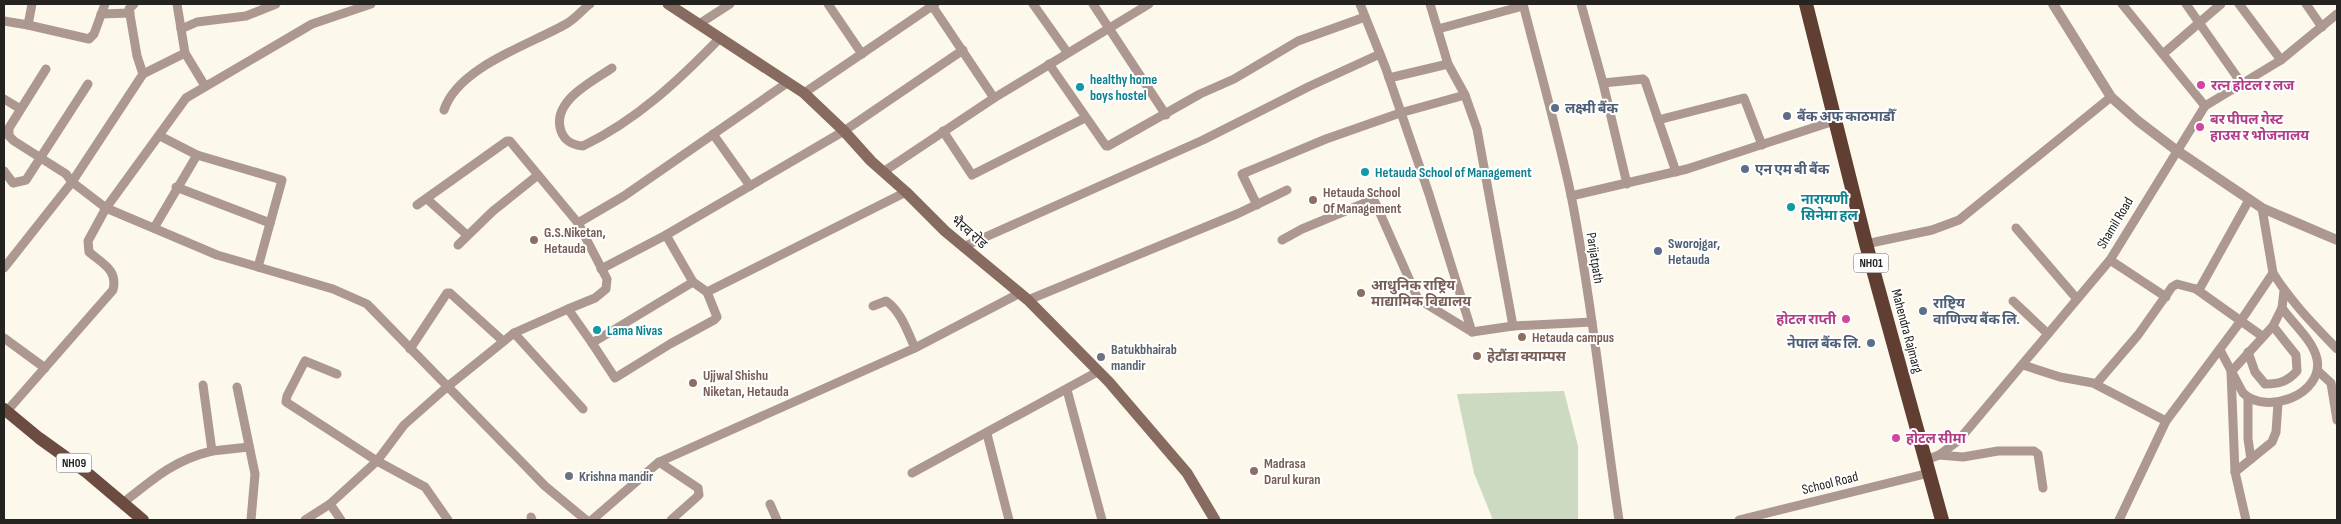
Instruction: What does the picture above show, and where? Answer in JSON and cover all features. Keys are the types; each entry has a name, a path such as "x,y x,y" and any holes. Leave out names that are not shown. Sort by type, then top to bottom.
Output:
{"highway":[{"name":"Mahendra Rajmarg","path":"1806,4 1866,244 1931,463 1942,520"}],"main road":[{"name":"भैरव रोड","path":"668,4 804,93 883,172 963,247 1024,297 1099,372 1187,473 1215,520"},
{"name":"NH09","path":"5,410 39,438 86,471 142,520"}],"street":[{"path":"28,25 32,4"},
{"path":"4,21 89,39 94,34 105,4"},
{"path":"177,4 186,53 206,86"},
{"path":"181,29 197,22 246,16 276,4"},
{"path":"5,410 45,368 113,290 116,280 113,272 88,252 88,241 106,208 186,98 312,24 370,4"},
{"path":"444,110 447,99 468,76 568,23 590,4"},
{"path":"699,24 730,4"},
{"path":"828,4 862,54"},
{"path":"804,93 933,4 994,98"},
{"path":"1033,4 1067,52"},
{"path":"1093,4 1166,114"},
{"path":"883,172 994,98 1148,4"},
{"path":"1360,4 1389,78 1472,332"},
{"path":"1430,4 1448,64 1465,95 1477,129 1513,326"},
{"path":"1581,4 1603,83 1627,184"},
{"path":"2053,4 2111,96 2176,150 2249,200 2262,208 2337,240"},
{"path":"2122,4 2205,106"},
{"path":"2186,4 2242,84"},
{"path":"2162,54 2221,4"},
{"path":"2239,4 2281,60"},
{"path":"2306,4 2322,27"},
{"path":"1438,29 1523,5"},
{"name":"Parijatpath","path":"1523,5 1551,108 1571,196 1592,322 1620,520"},
{"path":"101,14 132,8 136,50 143,74"},
{"name":"Shamil Road","path":"1931,463 1958,441 2110,260 2176,150 2205,106 2281,60 2337,14"},
{"path":"1049,64 1085,118 1106,146 1108,146 1200,94 1234,79 1305,38 1365,17"},
{"path":"612,68 567,101 562,112 560,126 562,134 574,145 583,146 628,120 674,86 720,38"},
{"path":"602,269 666,235 844,131 963,50"},
{"path":"4,268 72,182 143,74 186,53"},
{"path":"963,247 1203,140 1310,86 1380,54"},
{"path":"1389,78 1448,64"},
{"path":"46,68 19,108 9,128 9,136 14,141 66,174 72,182 106,208 217,255 334,289 367,304 546,486 586,520"},
{"path":"1603,83 1643,79 1645,81 1676,172"},
{"path":"578,223 624,196 787,83"},
{"path":"4,171 13,183 26,180 42,158 52,138 88,84"},
{"path":"1257,204 1242,174 1326,139 1400,113 1465,95"},
{"path":"1866,244 1932,230 1959,220 2111,96"},
{"path":"1658,120 1744,98 1762,145"},
{"path":"4,100 19,108"},
{"path":"943,131 972,175 1085,118"},
{"path":"1571,196 1676,172 1834,121"},
{"path":"712,134 750,186"},
{"path":"160,136 196,155 282,180 258,267"},
{"path":"305,520 330,504 377,461 404,425 447,387 514,333 595,298 606,289 607,279 578,223 510,141 507,141 416,205"},
{"path":"154,228 196,155"},
{"path":"458,244 538,175"},
{"path":"176,187 270,223"},
{"path":"592,520 659,462 915,348 1024,297 1288,190"},
{"path":"707,292 906,192"},
{"path":"427,199 468,235"},
{"path":"1282,240 1302,229 1372,200 1376,202 1418,299 1472,332 1513,326 1592,322"},
{"path":"2196,289 2200,288 2206,279 2249,200"},
{"path":"2262,208 2273,273 2284,290 2313,325 2337,349"},
{"path":"2016,228 2077,298"},
{"path":"568,309 615,378 670,344 714,320 717,317 707,292 693,282 666,235"},
{"path":"2110,260 2166,297"},
{"path":"2119,520 2166,421 2220,350 2273,273"},
{"path":"592,343 693,282"},
{"path":"2096,384 2138,335 2172,287 2177,284 2196,289 2262,336"},
{"path":"2246,520 2235,472 2231,372 2273,326 2282,308 2284,290"},
{"path":"410,349 447,293 450,293 503,342"},
{"path":"873,306 886,301 891,304 896,310 915,348"},
{"path":"2014,301 2048,334"},
{"path":"2282,308 2314,348 2318,371 2331,383 2337,420"},
{"path":"2248,352 2255,372 2265,384 2277,384 2289,380 2297,371 2296,355 2273,326"},
{"path":"514,333 583,409"},
{"path":"4,338 45,368"},
{"path":"2220,350 2231,372 2248,398 2248,439 2251,459"},
{"path":"337,374 306,360 287,396 286,402 377,461 425,487 448,520"},
{"path":"2023,364 2060,377 2096,384 2166,421"},
{"path":"2248,398 2278,403 2290,400 2302,392 2318,371"},
{"path":"912,473 1099,372"},
{"path":"203,384 212,451"},
{"path":"237,387 255,474 251,520"},
{"path":"1068,390 1102,520"},
{"path":"2235,472 2272,442 2276,432 2278,403"},
{"path":"987,434 1009,520"},
{"path":"123,503 161,472 190,456 212,451 249,447"},
{"path":"1931,463 1998,450 2034,451 2038,454 2043,488"},
{"path":"659,462 698,488 699,495 671,520"},
{"name":"School Road","path":"1739,520 1931,463"},
{"path":"330,504 341,520"},
{"path":"770,504 777,520"}],"green space":[{"path":"1564,391 1578,446 1578,520 1493,520 1474,473 1457,394"}],"place":[{"name":"रत्‍न होटल र लज","path":"2201,85"},
{"name":"healthy home boys hostel","path":"1080,87"},
{"name":"लक्ष्मी बैंक","path":"1555,108"},
{"name":"बैंक अफ काठमाडौँ","path":"1787,116"},
{"name":"बर पीपल गेस्ट हाउस र भोजनालय","path":"2200,127"},
{"name":"एन एम बी बैंक","path":"1745,169"},
{"name":"Hetauda School of Management","path":"1365,172"},
{"name":"Hetauda School Of Management","path":"1313,200"},
{"name":"नारायणी सिनेमा हल","path":"1791,207"},
{"name":"G.S.Niketan, Hetauda","path":"534,240"},
{"name":"Sworojgar, Hetauda","path":"1658,251"},
{"name":"आधुनिक राष्ट्रिय माद्यामिक विद्यालय","path":"1361,293"},
{"name":"राष्ट्रिय वाणिज्य बैंक लि.","path":"1923,311"},
{"name":"होटल राप्ती","path":"1846,319"},
{"name":"Lama Nivas","path":"597,330"},
{"name":"Hetauda campus","path":"1522,337"},
{"name":"नेपाल बैंक लि.","path":"1871,343"},
{"name":"हेटौंडा क्याम्पस","path":"1477,356"},
{"name":"Batukbhairab mandir","path":"1101,357"},
{"name":"Ujjwal Shishu Niketan, Hetauda","path":"693,383"},
{"name":"होटल सीमा","path":"1896,438"},
{"name":"Madrasa Darul kuran","path":"1254,471"},
{"name":"Krishna mandir","path":"569,476"}]}
